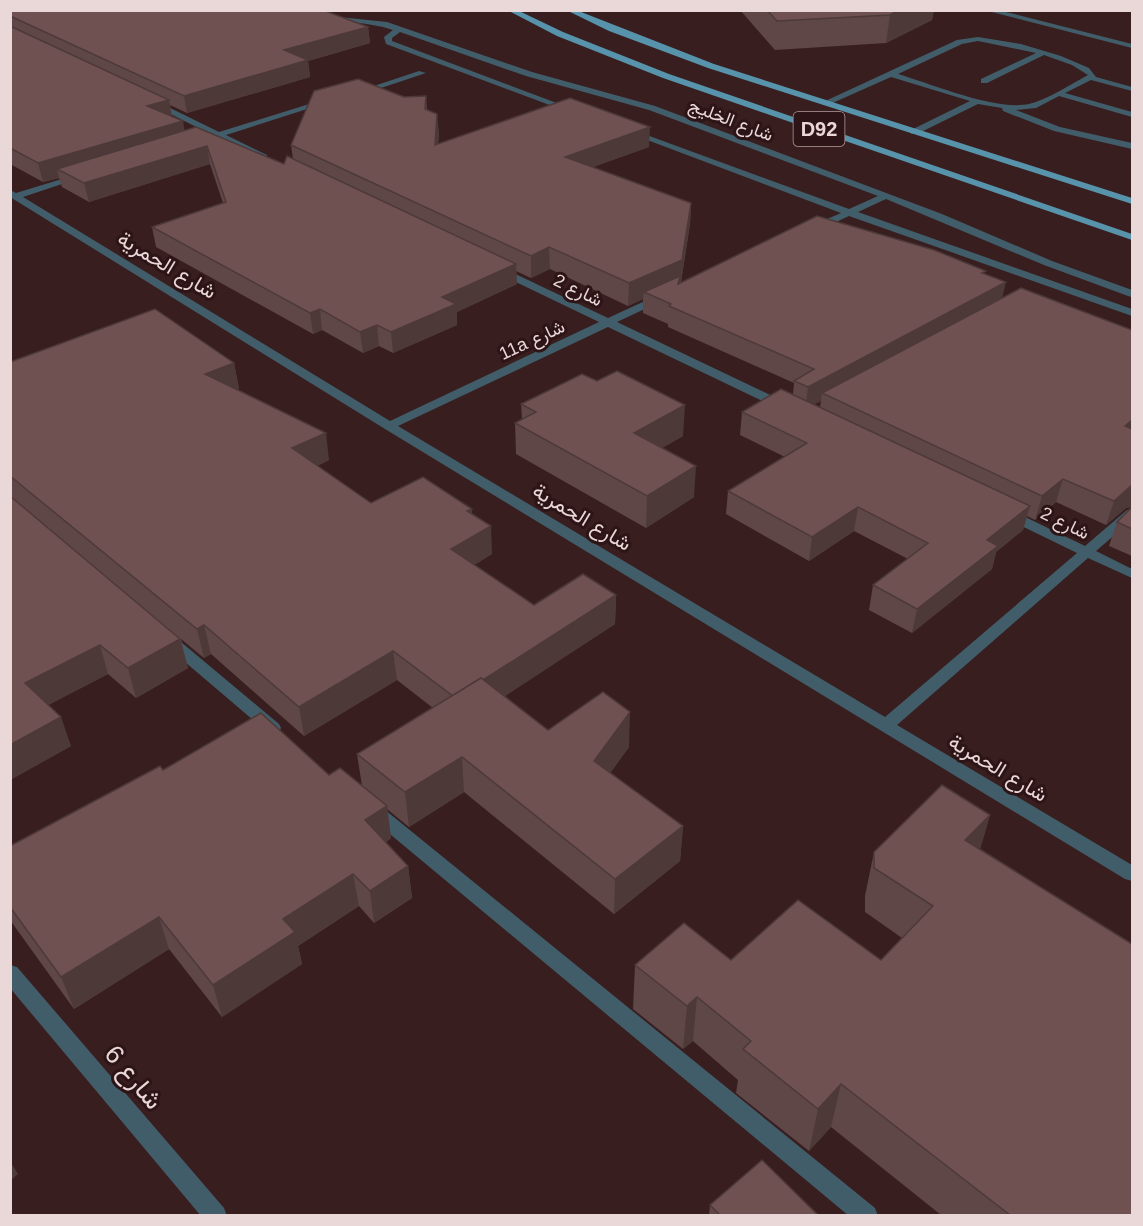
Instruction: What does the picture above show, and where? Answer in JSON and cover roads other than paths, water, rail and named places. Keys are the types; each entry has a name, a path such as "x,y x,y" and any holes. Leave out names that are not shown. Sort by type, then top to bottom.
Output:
{"main road":[{"name":"شارع الخليج","path":"510,10 560,34 675,79 1132,237"},
{"name":"D92","path":"569,10 612,29 711,66 1132,201"}],"street":[{"name":"شارع الخليج","path":"307,10 339,19 379,23 508,68 652,108 939,216 1048,263 1132,294"},
{"path":"987,10 1132,46"},
{"path":"399,29 388,37 389,42 581,113"},
{"path":"825,103 968,40 1001,40 1088,69 1093,76 1091,78"},
{"path":"984,81 1042,53"},
{"path":"481,76 508,68"},
{"path":"354,94 422,74"},
{"path":"891,74 977,102 1001,107 1051,127 1132,146"},
{"path":"1001,107 1033,105 1091,78 1132,89"},
{"path":"1059,94 1132,114"},
{"path":"146,100 212,136 274,161"},
{"path":"212,136 331,100"},
{"path":"914,132 977,102"},
{"path":"615,126 1044,286 1132,313"},
{"path":"13,195 82,176"},
{"name":"شارع الحمرية","path":"13,195 389,426 1132,874"},
{"path":"807,232 886,196"},
{"name":"شارع 2","path":"485,263 794,412"},
{"path":"1044,286 1048,263"},
{"name":"11a شارع","path":"389,426 671,294"},
{"name":"شارع 2","path":"999,510 1132,574"},
{"path":"886,725 1132,513"},
{"path":"160,632 285,738"},
{"path":"359,799 867,1215"},
{"name":"شارع 6","path":"10,973 216,1215"}]}
